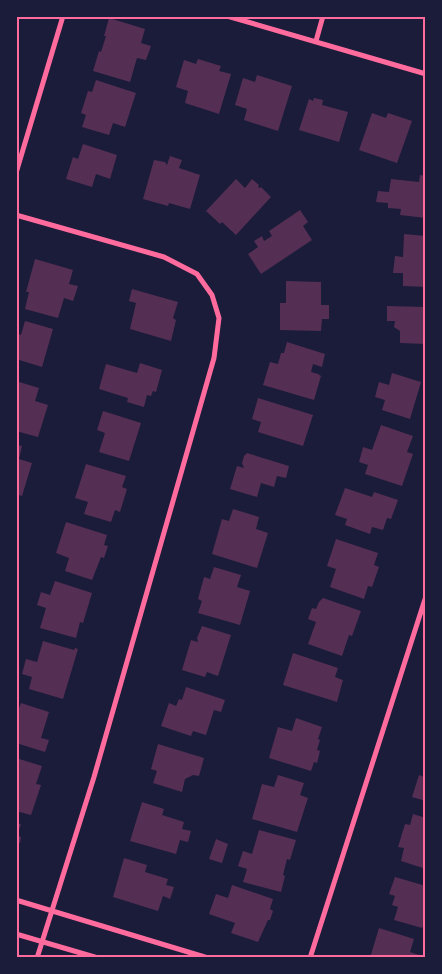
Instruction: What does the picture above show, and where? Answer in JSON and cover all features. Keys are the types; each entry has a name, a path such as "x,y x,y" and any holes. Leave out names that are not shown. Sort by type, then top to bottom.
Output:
{"street":[{"path":"16,173 63,16"},
{"path":"228,16 426,74"},
{"path":"316,41 323,16"},
{"path":"16,215 164,257 196,274 212,295 219,318 214,358 94,777 37,958"},
{"path":"310,958 426,596"},
{"path":"16,900 208,958"},
{"path":"16,934 98,958"}],"building":[{"path":"109,18 145,29 141,43 151,46 146,60 137,58 130,82 93,71 106,36 104,36"},
{"path":"198,59 221,66 219,71 231,74 219,114 185,103 188,91 176,87 184,60 196,64"},
{"path":"257,75 292,86 278,131 244,120 247,109 235,105 243,78 255,82"},
{"path":"96,80 136,93 125,127 113,123 109,135 82,127 86,115 81,113 88,91 92,92"},
{"path":"314,98 323,100 322,105 348,112 339,142 299,130 309,99 313,101"},
{"path":"372,113 386,118 388,113 412,121 397,163 359,150"},
{"path":"83,144 117,155 110,179 96,174 92,187 66,179 73,157 78,159"},
{"path":"170,156 182,160 179,168 200,175 190,209 169,203 168,206 143,199 154,160 165,162 167,165"},
{"path":"420,175 426,176 426,218 400,215 401,209 388,208 388,203 376,202 378,191 389,192 391,179 419,182"},
{"path":"236,179 245,188 252,179 259,185 258,187 261,187 271,197 236,235 206,211"},
{"path":"300,210 308,222 303,226 312,240 261,274 248,254 258,247 254,241 262,236 264,241 272,236 269,231"},
{"path":"404,234 426,236 426,287 403,286 403,273 393,273 395,256 403,257"},
{"path":"35,259 73,270 69,284 78,286 73,301 64,298 58,318 25,309 29,292 26,292"},
{"path":"286,281 321,282 321,305 329,305 329,319 322,319 321,331 280,330 280,303 286,303"},
{"path":"132,289 178,302 173,318 176,320 171,341 130,329 136,303 129,301"},
{"path":"387,306 426,307 426,344 400,343 400,331 394,327 395,321 387,321"},
{"path":"25,321 53,329 42,367 16,359 16,333 21,335"},
{"path":"287,342 325,354 322,367 313,364 311,372 321,376 314,400 263,385 270,362 278,364"},
{"path":"140,363 162,370 156,392 153,391 151,396 147,395 144,407 127,402 128,398 99,389 106,364 137,373"},
{"path":"392,373 421,382 410,419 382,410 385,400 375,397 379,382 389,385"},
{"path":"16,381 39,388 35,401 48,405 38,437 16,431"},
{"path":"258,398 313,415 303,446 258,432 261,422 252,419"},
{"path":"103,411 141,423 129,461 99,452 105,433 97,430"},
{"path":"381,425 413,436 407,452 413,454 402,486 365,474 368,465 359,462 363,447 372,450"},
{"path":"16,445 22,446 19,459 32,463 22,496 16,494"},
{"path":"247,453 289,466 286,478 277,476 274,487 261,483 257,497 230,489 237,466 244,468 242,463"},
{"path":"86,464 126,476 122,487 127,489 120,512 115,510 111,522 84,514 88,502 75,498"},
{"path":"345,488 372,497 374,492 398,500 391,519 387,518 383,530 372,527 370,534 345,525 347,519 335,515"},
{"path":"233,509 259,517 256,529 268,533 257,568 212,554 222,519 229,521"},
{"path":"66,522 107,535 104,545 108,546 104,558 101,557 92,580 65,571 69,558 56,553"},
{"path":"336,539 378,553 374,565 379,567 372,587 368,586 364,599 330,587 336,569 327,566"},
{"path":"214,567 241,575 237,587 250,591 240,625 198,613 202,601 198,599 204,577 210,579"},
{"path":"55,581 92,593 83,623 80,622 76,638 40,628 46,608 37,605 41,592 50,595"},
{"path":"323,598 361,611 352,636 349,635 342,656 308,644 316,622 308,619 312,608 316,609"},
{"path":"202,626 231,635 218,676 207,672 205,677 182,670 191,640 198,642 197,638"},
{"path":"43,641 74,650 75,648 78,649 63,699 29,689 32,677 22,674 26,659 37,662"},
{"path":"293,653 338,668 335,677 343,680 337,702 283,685"},
{"path":"186,687 225,700 221,712 214,710 206,735 193,731 191,736 161,726 169,703 176,706 179,699 182,700"},
{"path":"21,703 49,712 41,738 49,740 45,752 16,743 16,716"},
{"path":"296,718 322,727 318,739 320,740 317,750 320,751 317,763 314,762 311,771 269,758 278,727 292,731"},
{"path":"158,744 204,758 199,776 193,775 185,779 182,792 153,783 157,771 151,769"},
{"path":"16,758 42,766 36,784 41,785 31,815 16,811"},
{"path":"426,773 426,801 412,797 419,775 424,777"},
{"path":"278,775 304,783 300,795 308,798 297,832 252,819 262,784 274,787"},
{"path":"142,802 164,809 162,815 184,822 182,829 191,831 188,842 180,840 176,854 130,841"},
{"path":"413,814 426,818 426,869 401,861 404,848 398,847 405,824 410,825"},
{"path":"16,823 21,824 17,835 21,837 20,843 16,842"},
{"path":"259,830 296,840 290,860 287,859 281,892 243,882 247,869 238,866 243,851 252,854"},
{"path":"216,839 228,844 222,863 209,859"},
{"path":"124,858 147,865 145,872 168,879 166,885 174,887 170,899 163,896 158,911 113,897"},
{"path":"395,877 426,886 426,926 422,928 394,920 398,907 392,905 395,896 389,894"},
{"path":"232,885 273,899 270,909 273,911 270,920 268,920 258,942 231,933 235,923 209,914 216,894 228,898"},
{"path":"379,928 414,939 410,952 419,955 418,958 370,958"}]}
